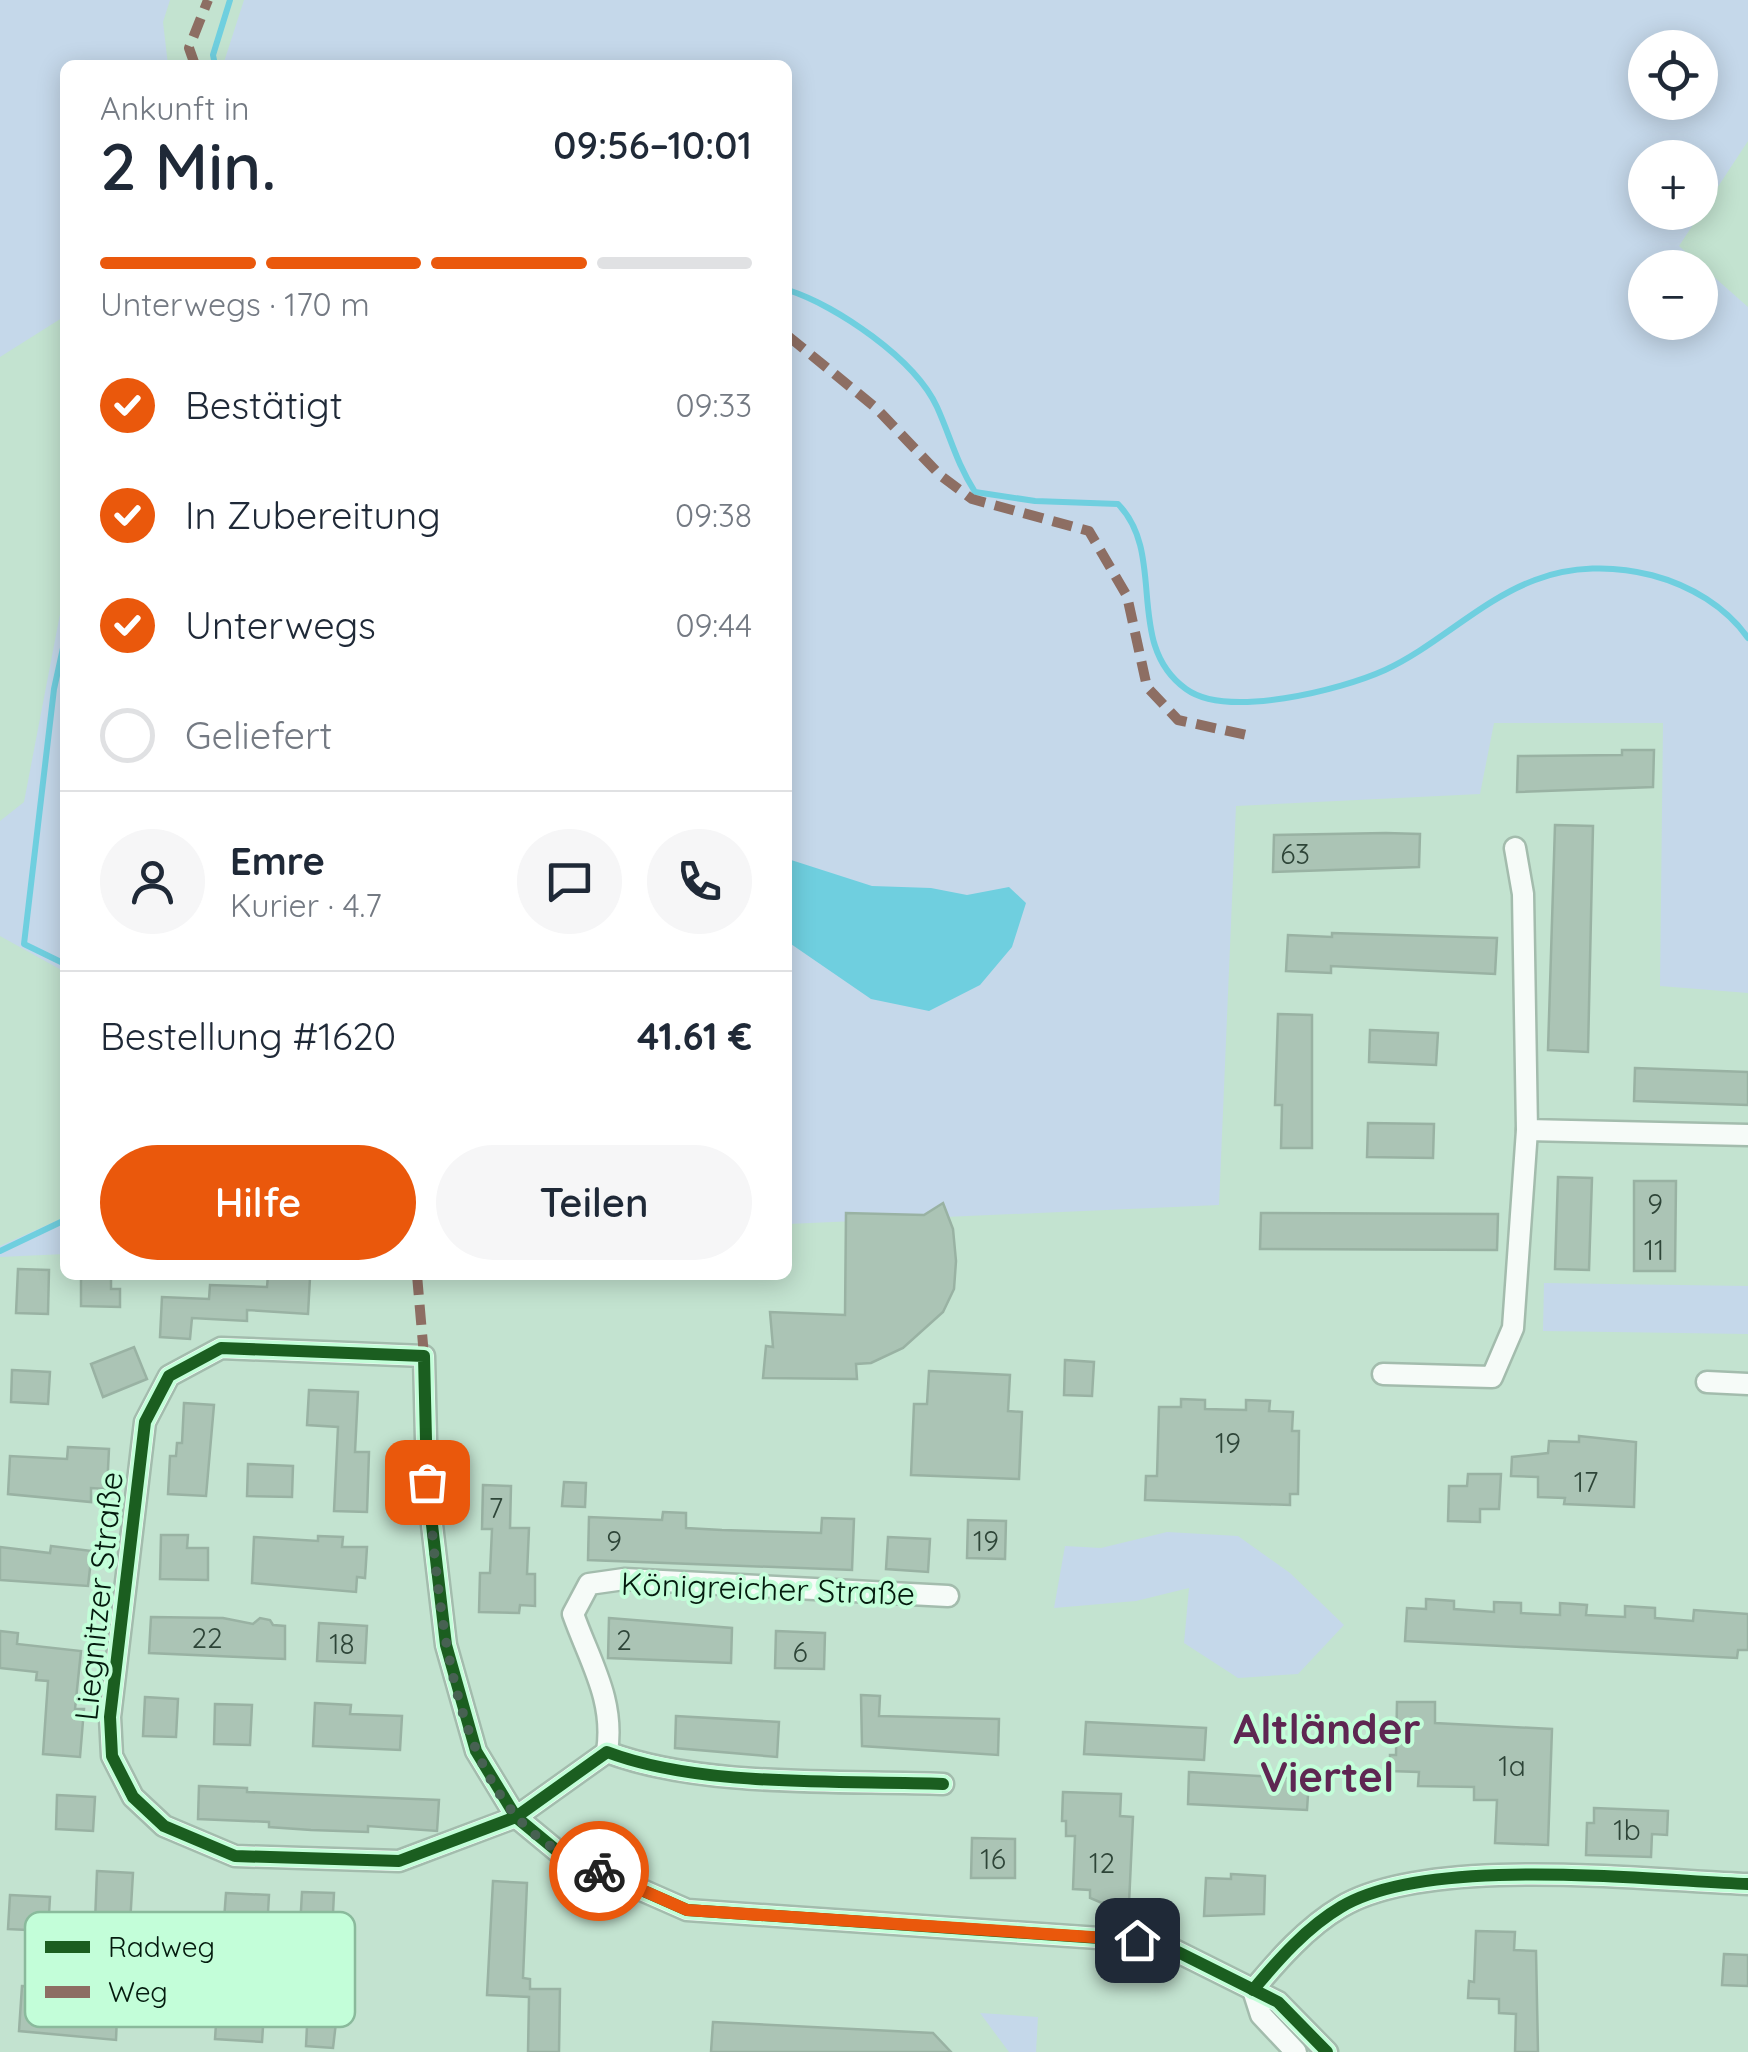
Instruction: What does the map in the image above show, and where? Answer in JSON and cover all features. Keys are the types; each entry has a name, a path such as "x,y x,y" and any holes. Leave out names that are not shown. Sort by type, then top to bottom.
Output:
{"street":[{"path":"1384,1374 1492,1377 1513,1328 1527,1130 1523,894 1515,848"},
{"path":"1527,1130 1748,1135"},
{"name":"Liegnitzer Straße","path":"516,1817 476,1750 446,1645 427,1482 424,1356 221,1348 169,1376 144,1422 110,1718 112,1756 133,1798 164,1826 234,1856 399,1862 516,1817 607,1752"},
{"path":"1706,1382 1748,1384"},
{"name":"Königreicher Straße","path":"607,1752 611,1724 605,1693 573,1614 589,1584 624,1580 948,1596"},
{"path":"607,1752 644,1766 692,1772 943,1784"},
{"path":"516,1817 562,1855 687,1910 1158,1942 1293,2014 1327,2052"},
{"path":"1254,1990 1284,1953 1342,1906 1431,1878 1558,1877 1748,1884"},
{"path":"1254,1990 1261,2015 1296,2052"}],"shaded area":[{"path":"0,0 170,0 163,22 167,60 60,60 60,319 0,357"},
{"path":"244,0 1748,0 1748,141 1718,187 1718,140 1628,140 1628,230 1690,230 1679,246 1684,250 1628,250 1628,340 1718,340 1718,280 1748,307 1748,993 1660,986 1663,723 1494,723 1480,794 1236,806 1219,1205 792,1224 792,60 225,60"},
{"path":"60,614 60,969 0,936 0,821 24,802"},
{"path":"60,1219 60,1254 0,1257 0,1246"},
{"path":"1544,1283 1748,1286 1748,1334 1543,1331"},
{"path":"1167,1532 1238,1536 1290,1573 1344,1625 1298,1674 1238,1678 1184,1643 1189,1588 1136,1601 1054,1608 1065,1546 1101,1548"},
{"path":"980,2013 1038,2017 1036,2052 1009,2052"}],"water":[{"path":"792,860 872,886 931,888 967,895 1009,887 1026,903 1012,947 980,985 929,1011 871,999 792,945"}],"building":[{"path":"1622,750 1654,750 1653,787 1517,792 1518,756 1622,755"},
{"path":"1555,825 1593,826 1588,1052 1548,1050"},
{"path":"1420,834 1419,867 1273,872 1274,835"},
{"path":"1332,933 1497,938 1495,974 1331,966 1331,973 1286,971 1288,935 1332,937"},
{"path":"1278,1014 1312,1015 1312,1148 1281,1148 1282,1105 1275,1105"},
{"path":"1370,1030 1438,1033 1436,1065 1369,1062"},
{"path":"1635,1068 1748,1072 1748,1105 1634,1101"},
{"path":"1368,1123 1434,1124 1433,1158 1367,1157"},
{"path":"1558,1177 1592,1178 1589,1270 1555,1269"},
{"path":"1634,1181 1676,1181 1675,1271 1634,1271"},
{"path":"943,1203 953,1229 956,1261 954,1289 943,1312 903,1348 871,1363 856,1364 857,1379 763,1378 766,1346 773,1347 770,1312 845,1315 846,1213 924,1215"},
{"path":"1261,1213 1498,1214 1497,1250 1260,1249"},
{"path":"18,1269 49,1270 48,1314 16,1313"},
{"path":"81,1280 111,1280 111,1289 120,1289 120,1307 81,1306"},
{"path":"268,1280 310,1280 308,1314 247,1310 247,1321 192,1318 190,1339 160,1337 162,1297 209,1299 210,1285 267,1287"},
{"path":"134,1347 147,1379 103,1397 91,1364"},
{"path":"1065,1360 1094,1362 1092,1396 1064,1395"},
{"path":"12,1370 50,1372 48,1404 11,1402"},
{"path":"929,1371 1010,1375 1008,1411 1022,1412 1019,1479 911,1475 914,1404 927,1404"},
{"path":"309,1390 358,1392 355,1452 369,1452 367,1512 334,1511 338,1427 307,1425"},
{"path":"1181,1399 1205,1400 1205,1409 1246,1410 1246,1400 1270,1401 1269,1411 1293,1412 1292,1431 1299,1431 1298,1494 1290,1494 1290,1505 1145,1500 1146,1476 1157,1476 1159,1407 1181,1407"},
{"path":"184,1403 214,1405 206,1496 168,1494 170,1456 176,1456 177,1443 182,1443"},
{"path":"1579,1436 1636,1442 1634,1507 1564,1504 1565,1498 1538,1497 1538,1477 1511,1476 1512,1457 1548,1453 1549,1441 1579,1442"},
{"path":"68,1447 109,1449 107,1489 91,1488 91,1502 8,1494 10,1456 67,1459"},
{"path":"248,1464 293,1466 292,1497 247,1496"},
{"path":"1468,1474 1501,1474 1499,1509 1480,1509 1480,1522 1448,1521 1449,1486 1467,1486"},
{"path":"564,1482 586,1483 585,1507 562,1506"},
{"path":"483,1485 511,1486 510,1528 529,1528 527,1574 535,1574 535,1606 520,1605 519,1613 479,1612 480,1573 490,1573 492,1529 482,1529"},
{"path":"663,1512 686,1513 686,1528 722,1530 821,1533 822,1518 854,1519 852,1570 588,1560 589,1517 662,1520"},
{"path":"968,1520 1006,1521 1005,1559 967,1558"},
{"path":"161,1535 188,1535 187,1548 208,1548 208,1580 160,1579"},
{"path":"318,1536 343,1537 342,1547 367,1547 365,1578 357,1577 356,1592 252,1583 254,1537 318,1541"},
{"path":"888,1537 930,1539 928,1572 886,1569"},
{"path":"51,1546 92,1551 88,1586 0,1580 0,1547 50,1553"},
{"path":"1426,1599 1454,1601 1454,1609 1494,1612 1494,1602 1521,1603 1521,1613 1560,1615 1560,1603 1587,1605 1586,1615 1625,1617 1625,1606 1655,1608 1655,1618 1693,1621 1694,1610 1748,1614 1748,1650 1738,1650 1737,1658 1405,1641 1407,1608 1426,1609"},
{"path":"151,1617 223,1618 253,1624 260,1618 270,1620 273,1625 285,1626 285,1659 149,1653"},
{"path":"609,1618 732,1628 731,1663 608,1658"},
{"path":"319,1623 367,1626 365,1663 317,1661"},
{"path":"0,1631 18,1633 17,1644 81,1651 75,1709 84,1709 80,1757 43,1754 48,1681 36,1680 37,1672 0,1668"},
{"path":"776,1631 825,1633 824,1669 775,1668"},
{"path":"861,1695 880,1696 879,1716 999,1719 998,1755 862,1746"},
{"path":"145,1697 178,1699 176,1737 143,1736"},
{"path":"1397,1702 1435,1702 1435,1723 1552,1729 1548,1845 1495,1843 1497,1800 1474,1800 1474,1787 1418,1786 1419,1772 1390,1771 1390,1755 1396,1755"},
{"path":"315,1703 351,1705 350,1714 402,1716 400,1750 313,1746"},
{"path":"215,1704 252,1705 250,1745 214,1744"},
{"path":"676,1716 779,1722 777,1757 675,1748"},
{"path":"1086,1722 1206,1728 1204,1760 1084,1754"},
{"path":"1189,1772 1309,1779 1307,1810 1188,1804"},
{"path":"199,1786 247,1788 247,1792 439,1800 437,1831 368,1826 368,1832 311,1830 269,1827 269,1822 198,1819"},
{"path":"1063,1792 1121,1794 1120,1816 1133,1817 1129,1904 1102,1903 1090,1898 1090,1890 1073,1889 1075,1836 1066,1836"},
{"path":"57,1795 95,1797 93,1831 56,1829"},
{"path":"1594,1808 1668,1811 1667,1835 1652,1834 1651,1857 1586,1855 1587,1823 1594,1823"},
{"path":"972,1838 1015,1839 1015,1878 971,1878"},
{"path":"97,1871 133,1873 131,1912 95,1912"},
{"path":"1231,1874 1265,1876 1264,1914 1204,1916 1206,1878 1231,1879"},
{"path":"493,1881 527,1883 523,1978 530,1979 530,1989 560,1989 559,2052 528,2052 529,1997 487,1995"},
{"path":"302,1892 334,1893 333,1912 301,1912"},
{"path":"226,1893 269,1895 268,1912 225,1912"},
{"path":"10,1895 50,1897 49,1912 25,1912 25,1930 8,1929"},
{"path":"1476,1931 1515,1932 1514,1950 1536,1951 1538,2052 1515,2052 1516,2014 1499,2013 1499,1999 1468,1998 1469,1981 1474,1982"},
{"path":"1724,1954 1748,1955 1748,1986 1722,1985"},
{"path":"22,1986 25,2027 117,2027 116,2040 19,2031"},
{"path":"713,2022 933,2033 951,2052 711,2052"},
{"path":"216,2027 263,2027 262,2042 215,2039"},
{"path":"307,2027 335,2027 333,2048 306,2046"}],"waterway":[{"path":"214,60 230,0"},
{"path":"792,292 851,321 911,371 937,407 975,492 1035,501 1118,504 1133,525 1141,548 1156,648 1167,670 1186,689 1205,698 1228,702 1284,698 1365,678 1423,649 1515,589 1563,572 1622,570 1652,575 1706,599 1748,638"},
{"path":"60,662 24,944 60,962"},
{"path":"0,1251 60,1222"}],"marked path":[{"path":"193,60 189,48 208,0"},
{"path":"792,339 876,408 941,476 972,499 1089,531 1127,596 1147,687 1178,720 1251,736"},
{"path":"417,1280 424,1356"}],"cycle path":[{"path":"943,1784 728,1777 644,1764 607,1752 516,1817 399,1861 235,1856 164,1826 133,1797 112,1756 110,1717 145,1422 169,1376 221,1348 424,1356 427,1482 446,1645 476,1751 516,1817 562,1855 687,1910 1158,1942 1278,2002 1327,2052"},
{"path":"1253,1990 1316,1924 1341,1907 1379,1891 1481,1876 1596,1876 1748,1884"}],"way so far":[{"path":"427,1482 446,1645 476,1750 516,1817 562,1855 599,1871"}],"district":[{"name":"Altländer Viertel","path":"1327,1752"}],"route":[{"path":"599,1871 687,1910 1137,1940"}]}
